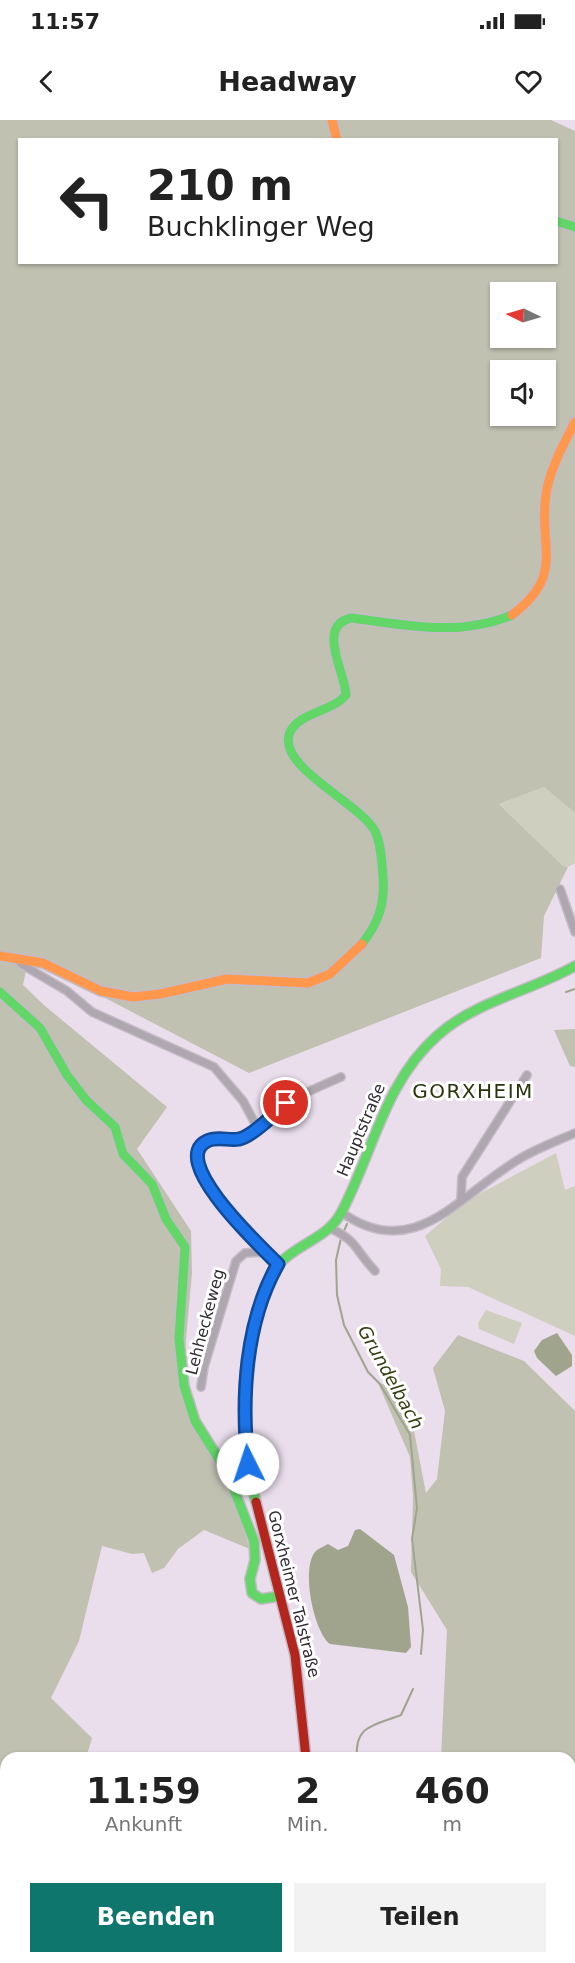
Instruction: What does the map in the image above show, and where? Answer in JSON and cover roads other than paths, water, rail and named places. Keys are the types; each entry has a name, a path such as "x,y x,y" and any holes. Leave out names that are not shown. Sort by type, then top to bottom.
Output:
{"street":[{"path":"332,120 337,138"},
{"path":"558,222 575,227"},
{"path":"0,956 50,965 103,992 132,997 156,995 236,978 308,984 332,975 375,924 383,899 376,835 371,824 361,812 296,763 288,748 292,729 298,722 336,707 346,695 345,676 332,641 333,632 337,624 351,618 432,628 472,627 502,618 523,608 537,593 545,576 545,500 552,472 575,422"},
{"path":"560,889 575,932"},
{"path":"16,958 21,964 67,991 92,1012 214,1067 243,1101 257,1127"},
{"name":"Hauptstraße","path":"278,1264 339,1232 341,1212 377,1120 398,1081 420,1052 439,1034 470,1012 498,999 557,978 575,966"},
{"path":"0,992 40,1028 49,1040 67,1075 86,1100 115,1127 123,1154 152,1184 162,1212 184,1247 186,1263 179,1339 188,1406 200,1430 227,1472 250,1532 255,1552 250,1579 252,1593 261,1599 280,1596"},
{"path":"461,1200 462,1177 527,1075"},
{"path":"278,1264 204,1180 198,1160 201,1147 208,1140 241,1139 294,1098 341,1077"},
{"path":"341,1212 369,1228 393,1232 432,1220 521,1158 575,1133"},
{"path":"339,1232 356,1243 361,1257 375,1271"},
{"name":"Lehheckeweg","path":"201,1388 204,1367 236,1261 244,1253 266,1252"},
{"name":"Gorxheimer Talstraße","path":"278,1264 269,1280 258,1311 245,1414 252,1489 302,1683 306,1752"}],"waterway":[{"path":"566,992 575,989"},
{"name":"Grundelbach","path":"343,1233 347,1224"},
{"name":"Grundelbach","path":"341,1238 336,1260 337,1295 344,1325 368,1372 380,1384 410,1435 417,1508 412,1539 423,1630 421,1654"},
{"name":"Grundelbach","path":"357,1752 359,1739 368,1728 401,1715 413,1689"}],"district":[{"name":"GORXHEIM","path":"473,1091"}]}
